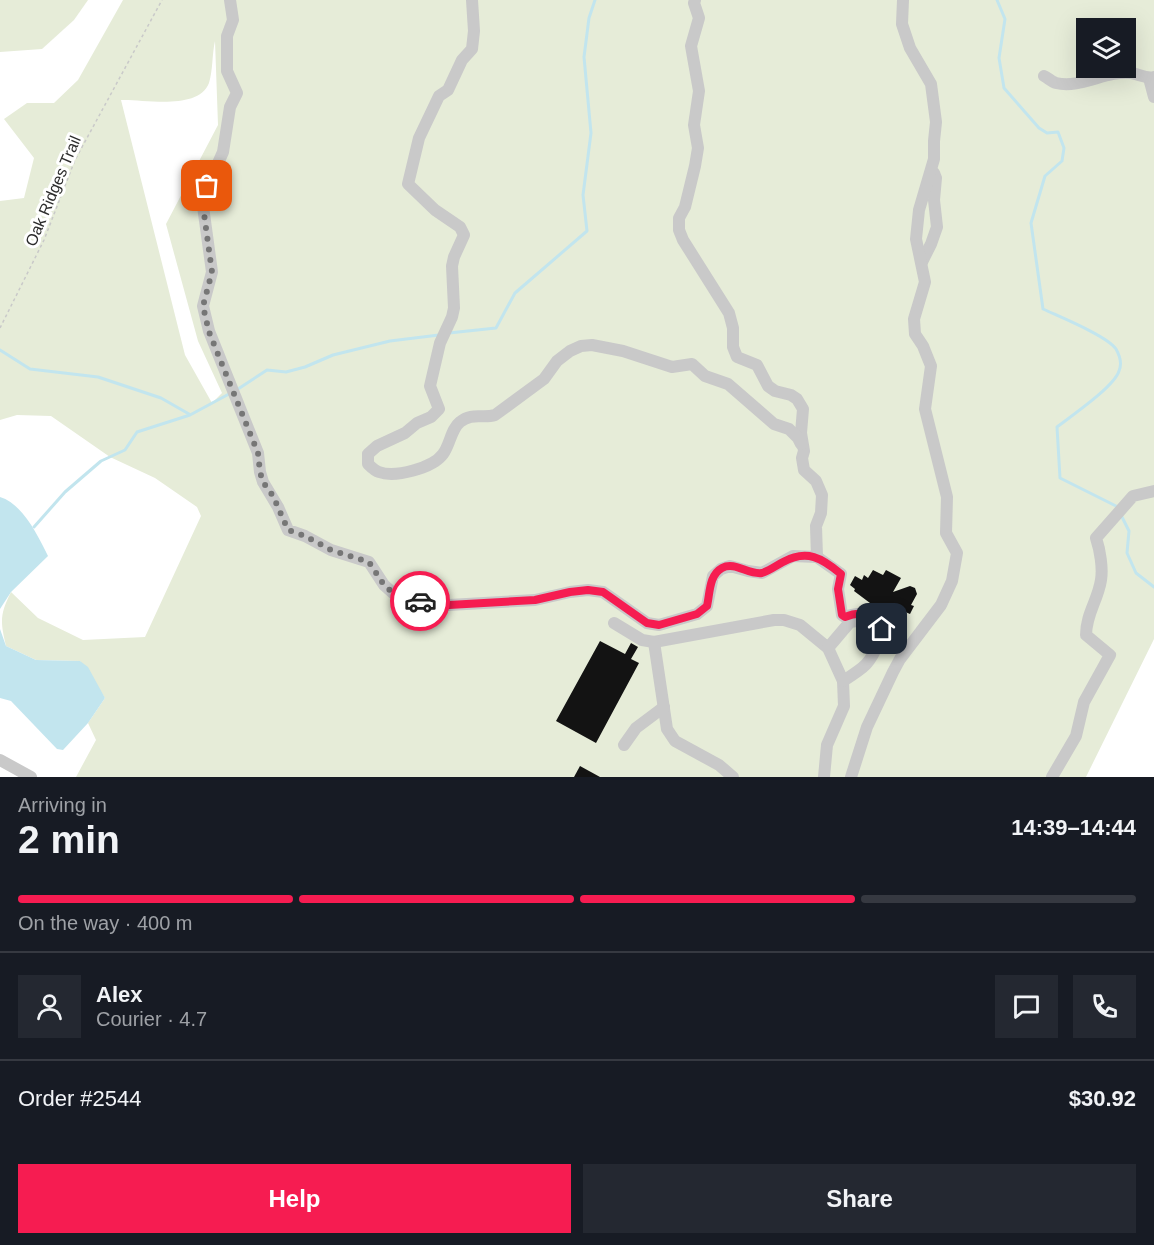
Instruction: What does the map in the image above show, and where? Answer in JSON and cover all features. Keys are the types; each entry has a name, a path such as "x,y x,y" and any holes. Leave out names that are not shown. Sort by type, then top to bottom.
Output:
{"street":[{"path":"230,0 233,20 227,36 227,71 237,93 230,107 223,152 202,199 212,272 203,306 209,332 258,453 260,472 288,530 331,550 369,562 384,585 393,593 409,599 449,605 535,600 570,592 596,591 603,592 617,600 647,623 659,625 697,614 707,606 713,576 721,568 730,566 762,573 793,556 817,556 841,574 838,589 842,615 845,617 855,613 870,615 882,629 884,648 908,648"},
{"path":"472,0 474,31 472,49 462,60 448,90 438,96 419,138 408,184 442,216 460,226 464,235 452,266 454,308 452,317 441,343 430,386 438,408 431,417 377,446 368,454 368,465 377,472 389,474 422,469 441,457 460,422 471,415 489,417 495,415 544,380 557,361 570,351 581,346 592,345 623,351 672,368 692,364 705,376 728,384 774,424 789,429 798,438 804,451"},
{"path":"695,0 699,18 691,46 699,91 694,115 698,148 685,207 679,218 679,230 729,313 733,328 733,347 737,357 757,365 768,386 791,395 801,404 804,470 816,482 822,495 821,513 816,526 817,556"},
{"path":"851,777 867,727 896,666 941,605 952,581 957,553 946,533 947,497 925,410 931,366 915,334 914,319 925,282 916,239 919,210 932,169 936,122 931,84 910,48 902,24 903,0"},
{"path":"1044,76 1055,83 1071,83 1113,74 1131,73 1152,77 1154,98"},
{"path":"922,262 937,227 934,200 936,178 932,169"},
{"path":"1052,777 1076,736 1084,702 1110,655 1086,635 1086,622 1101,580 1099,547 1096,538 1133,495 1154,491"},
{"path":"614,623 642,640 654,642 784,620 800,625 828,648 843,681 844,705 827,746 824,777"},
{"path":"828,648 850,622 864,620 873,627 880,640 865,667 843,681"},
{"path":"654,642 668,729 675,741 719,765 733,777"},
{"path":"624,745 636,728 664,707"},
{"path":"0,760 31,777"}],"path":[{"name":"Oak Ridges Trail","path":"0,328 44,240 75,160 162,0"}],"green space":[{"path":"0,0 88,0 74,20 42,49 0,52"},
{"path":"123,0 1154,0 1154,639 1086,777 76,777 96,740 88,723 105,698 80,661 36,660 6,646 2,618 11,592 38,618 83,640 145,637 201,516 197,507 155,478 110,457 51,416 17,415 0,420 0,201 24,198 34,158 4,119 27,103 54,103 78,80","holes":["215,41 218,125 166,224 198,341 222,393 212,403 185,355 121,100 170,102 194,97 203,92 209,83"]}],"water":[{"path":"0,497 23,513 48,556 11,592 0,609"},
{"path":"0,629 6,646 36,660 80,661 88,667 105,698 88,723 63,750 57,749 11,701 0,698"}],"building":[{"path":"873,570 883,575 886,570 901,578 893,592 910,586 915,588 917,594 911,605 914,606 910,614 903,611 901,616 891,612 889,615 881,612 869,606 870,603 854,591 855,589 850,585 855,576 862,580 864,575 868,578"},
{"path":"600,641 625,654 631,643 638,647 631,659 639,663 596,743 556,721"},
{"path":"580,766 600,777 574,777"}],"waterway":[{"path":"449,333 496,328 515,293 587,231 583,195 591,133 584,57 589,18 595,0"},
{"path":"997,0 1005,19 999,58 1004,88 1039,128 1047,133 1058,132 1064,148 1062,161 1045,176 1031,223 1043,309 1103,338 1116,349 1120,360 1119,371 1109,385 1057,427 1060,478 1116,506 1117,509"},
{"path":"235,391 267,370 286,372 333,355 390,341 439,335"},
{"path":"0,350 30,369 98,377 161,398 189,414"},
{"path":"34,527 65,492 101,461 125,450 137,432 190,415 229,394"},
{"path":"1121,515 1129,531 1127,553 1136,573 1154,587"}],"way so far":[{"path":"207,186 202,199 212,272 203,306 209,332 258,453 263,482 273,496 288,530 331,550 369,562 384,585 393,593 420,601"}],"route":[{"path":"420,601 449,605 535,600 588,590 603,592 647,623 659,625 697,614 707,606 713,576 721,568 730,566 762,573 793,556 817,556 841,574 838,589 842,615 845,617 855,613 870,615 882,629"}]}
